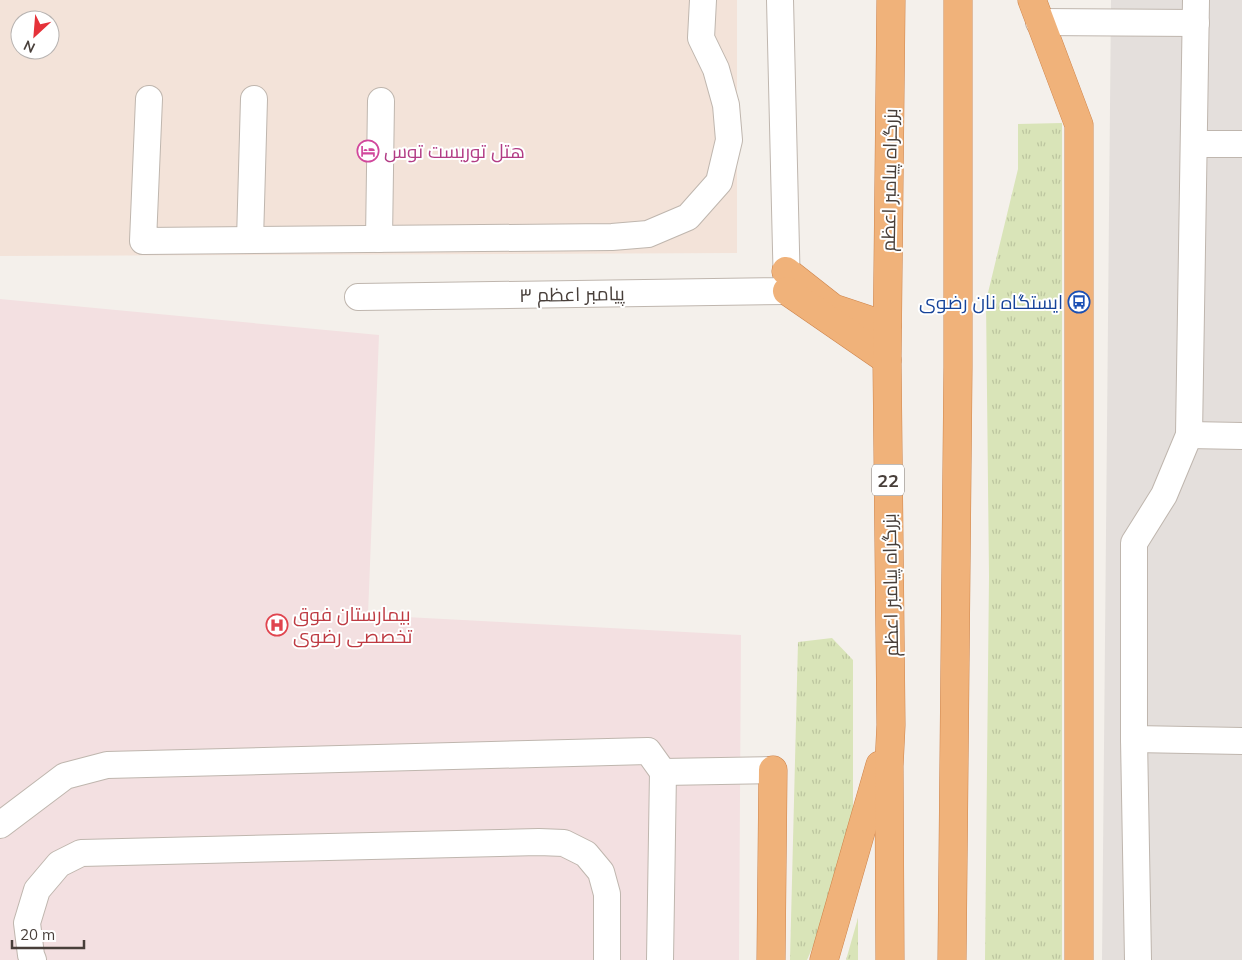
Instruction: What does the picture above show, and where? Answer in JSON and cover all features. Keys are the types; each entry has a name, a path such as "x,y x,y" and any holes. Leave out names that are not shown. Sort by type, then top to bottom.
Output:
{"highway":[{"name":"بزرگراه پیامبر اعظم","path":"890,960 889,766 891,725 887,326 891,0"},
{"path":"952,960 958,377 958,0"},
{"path":"1036,11 1079,125 1079,960"},
{"path":"787,281 833,308 887,326"},
{"path":"787,281 887,360"},
{"path":"824,960 891,725"},
{"path":"771,960 773,770"}],"street":[{"path":"149,99 143,241 612,237 648,234 688,217 719,182 729,140 726,105 716,69 701,38 703,0"},
{"path":"780,0 787,281"},
{"path":"1036,11 1196,12 1189,435 1164,496 1134,543 1134,739 1138,960"},
{"path":"250,240 254,99"},
{"path":"379,239 381,101"},
{"path":"1194,144 1242,144"},
{"name":"پیامبر اعظم ۳","path":"358,297 787,281"},
{"path":"1189,435 1242,436"},
{"path":"1134,739 1242,740"},
{"path":"0,825 65,776 107,765 648,751 663,772 660,960"},
{"path":"663,772 773,770"},
{"path":"33,960 27,923 37,890 59,864 81,853 539,842 564,843 586,854 601,872 607,894 607,960"}],"shaded area":[{"name":"هتل توریست توس","path":"0,0 737,0 737,253 0,256"},
{"path":"1111,0 1242,0 1242,960 1102,960"},
{"name":"بیمارستان فوق تخصصی رضوی","path":"0,299 379,335 368,615 741,635 739,960 0,960"}],"green space":[{"path":"1062,123 1062,960 985,960 989,576 986,301 1018,169 1018,124"},
{"path":"832,638 853,660 853,820 823,923 807,960 790,960 798,642"},
{"path":"858,918 858,960 846,960"}],"place":[{"name":"هتل توریست توس","path":"368,151"},
{"name":"ایستگاه نان رضوی","path":"1079,302"},
{"name":"بیمارستان فوق تخصصی رضوی","path":"277,625"}]}
